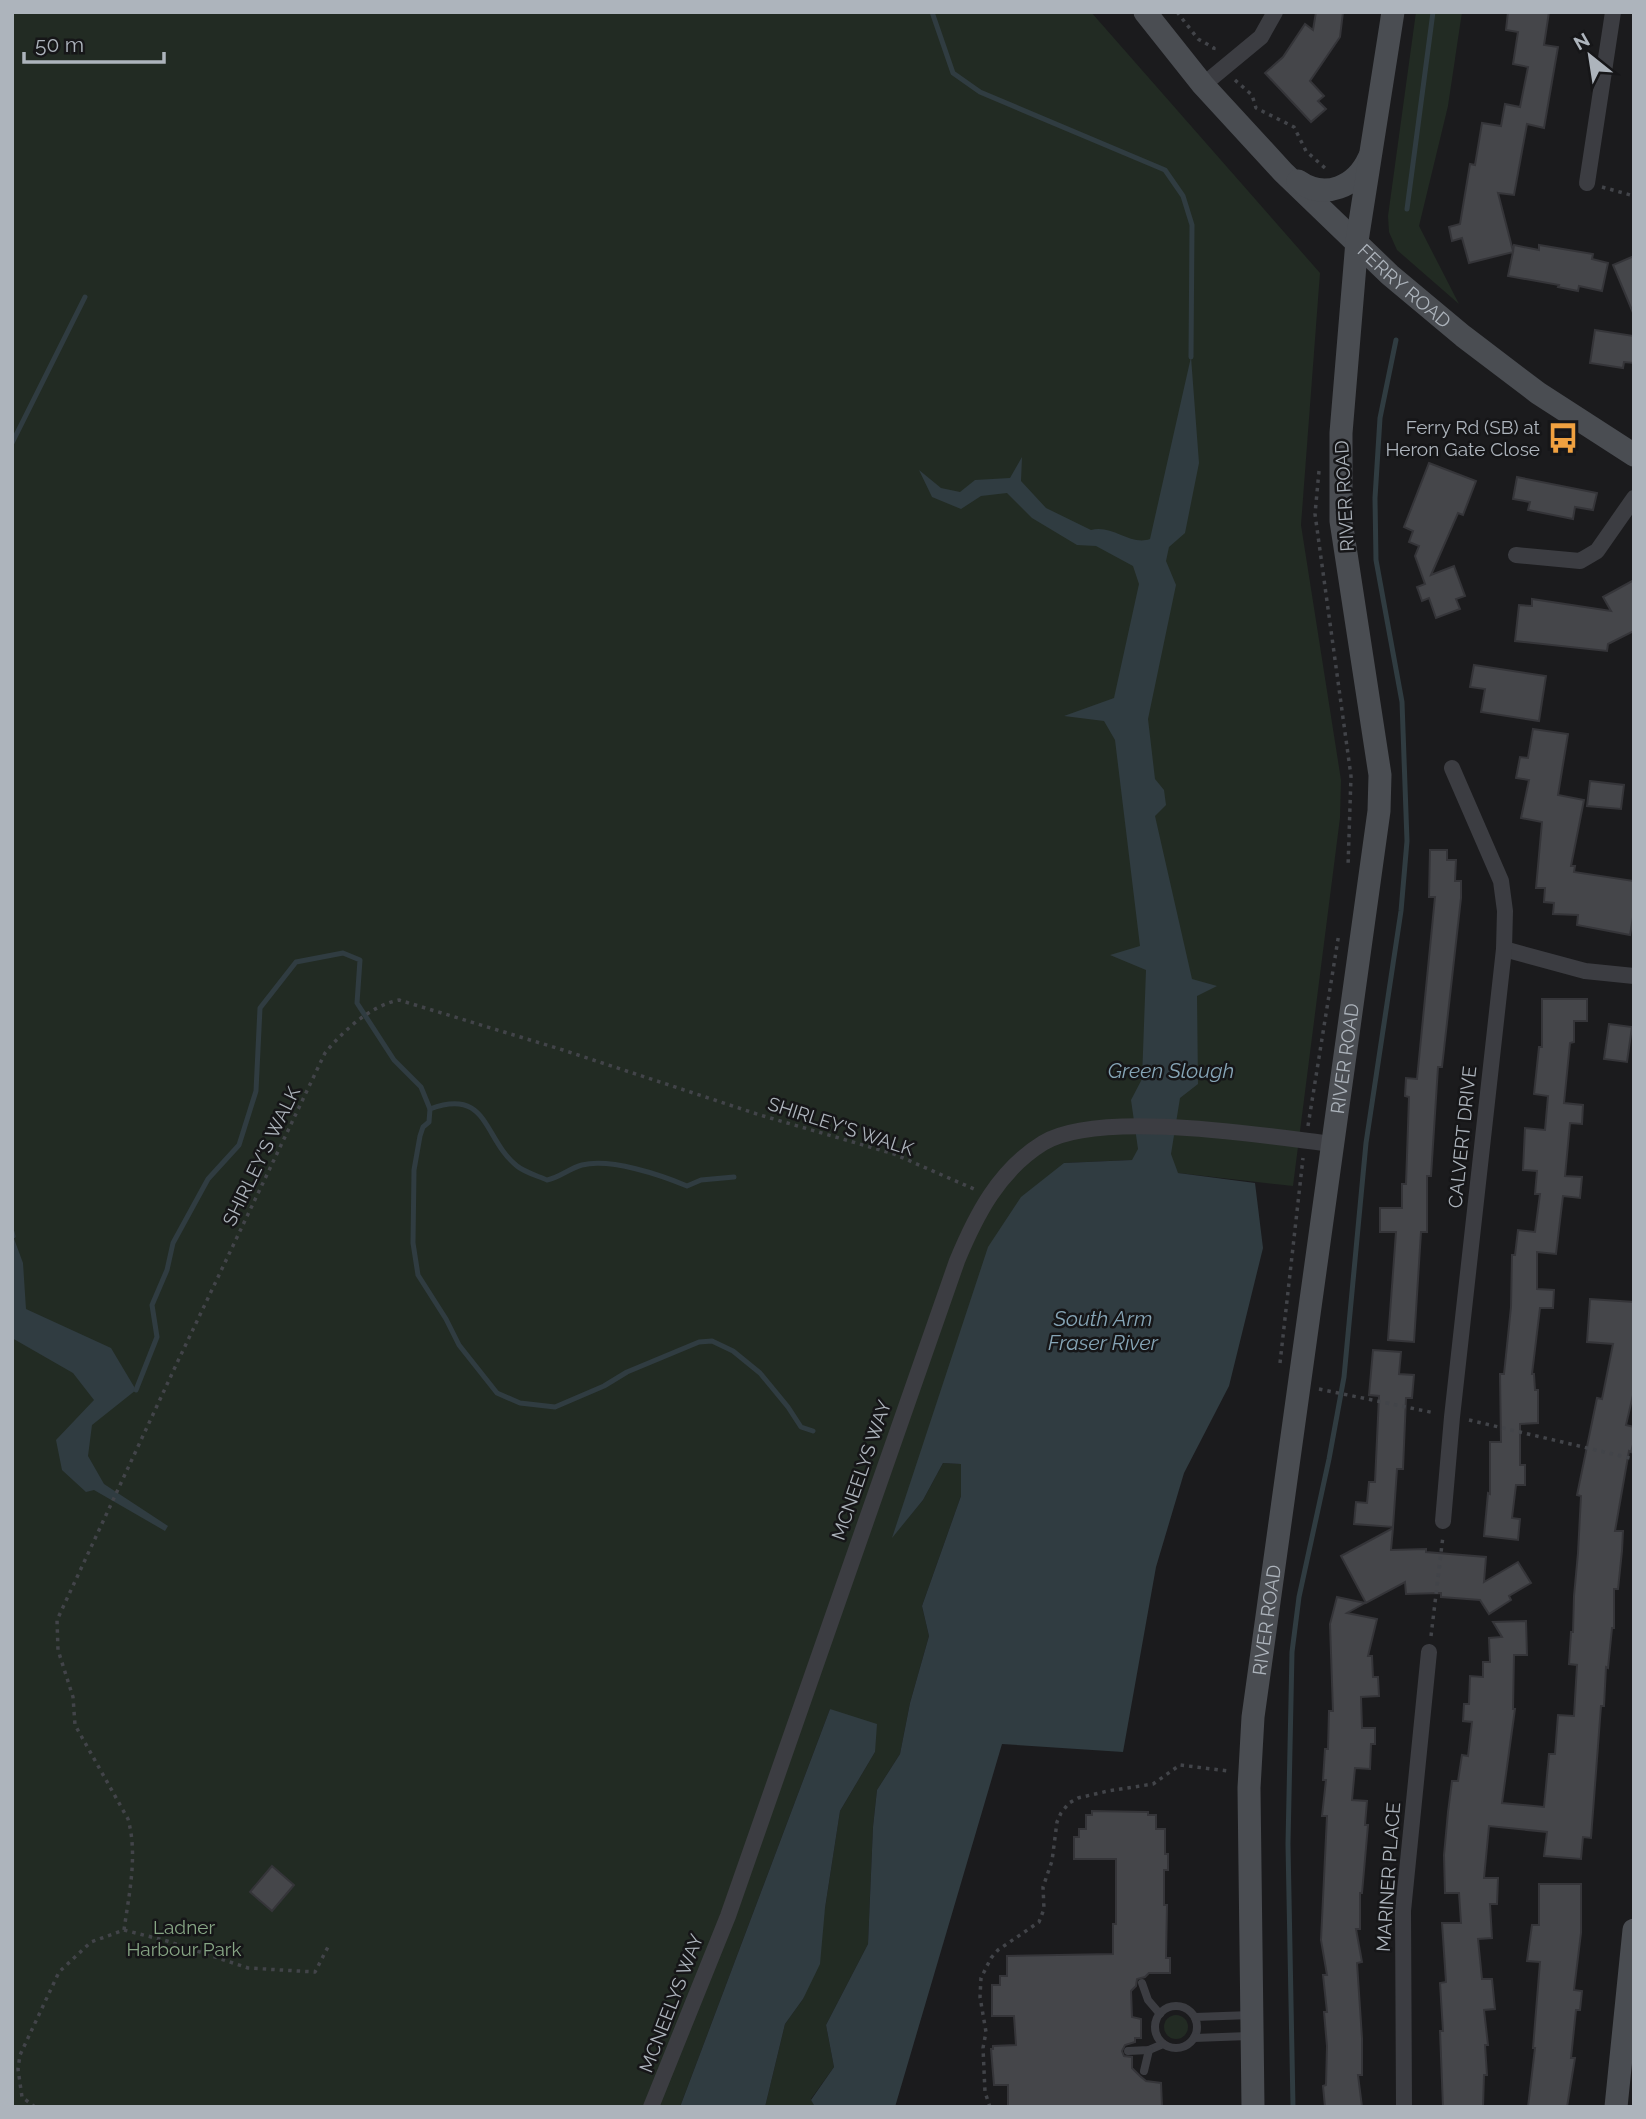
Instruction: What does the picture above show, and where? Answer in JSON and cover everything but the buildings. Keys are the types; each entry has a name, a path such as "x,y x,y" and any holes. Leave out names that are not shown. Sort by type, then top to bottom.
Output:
{"street":[{"name":"FERRY ROAD","path":"1145,12 1203,85 1283,172 1390,275 1463,337 1538,393 1634,455"},
{"path":"1203,85 1261,37 1275,12"},
{"name":"RIVER ROAD","path":"1253,2107 1249,1788 1253,1717 1375,849 1380,775 1341,521 1340,433 1357,241 1393,12"},
{"path":"1587,183 1613,12"},
{"path":"1283,172 1317,191 1336,190 1354,180 1364,170 1370,155"},
{"path":"1516,555 1580,561 1597,551 1634,498"},
{"name":"CALVERT DRIVE","path":"1443,1521 1504,949 1505,911 1502,881 1452,768"},
{"path":"1504,949 1585,971 1634,976"},
{"name":"MCNEELYS WAY","path":"651,2107 728,1916 957,1261 989,1195 1021,1160 1045,1142 1092,1128 1190,1128 1332,1144"},
{"name":"MARINER PLACE","path":"1404,2107 1403,1911 1429,1652"},
{"path":"1616,2107 1634,1930"}],"lane":[{"path":"1142,1983 1148,2000 1160,2014"},
{"path":"1177,2006 1195,2017 1252,2025 1194,2038 1184,2047 1176,2048 1163,2043 1155,2026 1160,2014 1177,2006"},
{"path":"1194,2038 1197,2024 1195,2017"},
{"path":"1128,2051 1149,2050 1163,2043"},
{"path":"1144,2071 1149,2050"}],"path":[{"path":"1177,12 1198,39 1214,48 1213,55"},
{"path":"1233,79 1252,95 1256,108 1294,127 1306,151 1328,172"},
{"path":"1587,183 1634,196"},
{"path":"1319,469 1315,514 1351,776 1347,877"},
{"path":"1309,1119 1341,923"},
{"name":"SHIRLEY'S WALK","path":"124,1930 132,1866 132,1835 128,1819 75,1725 73,1697 58,1650 57,1620 325,1053 352,1025 389,1002 398,1000 894,1154 989,1195"},
{"path":"1320,1389 1438,1414"},
{"path":"1464,1419 1634,1459"},
{"path":"1429,1652 1443,1521"},
{"path":"990,2107 985,2092 983,2048 986,2032 979,1997 982,1978 991,1958 998,1950 1039,1922 1044,1905 1043,1887 1052,1861 1057,1822 1061,1813 1069,1803 1078,1798 1153,1784 1180,1765 1228,1771"},
{"path":"36,2107 22,2097 18,2069 20,2055 59,1972 91,1942 124,1930 248,1968 315,1972 329,1945"}],"green space":[{"name":"Ladner Harbour Park","path":"12,12 1091,12 1320,273 1301,525 1341,780 1340,818 1293,1186 1178,1173 1132,1160 1064,1163 893,1536 923,1500 943,1463 961,1464 961,1496 922,1606 929,1636 910,1703 900,1754 877,1790 868,1944 826,2025 834,2067 811,2099 815,2107 765,2107 785,2024 803,1999 825,1908 840,1811 875,1752 830,1709 680,2107 12,2107"},
{"path":"1416,12 1462,12 1448,106 1419,226 1459,304 1397,250 1389,232 1388,216"},
{"path":"1171,2015 1181,2015 1188,2022 1188,2032 1181,2039 1171,2039 1164,2032 1164,2022"}],"water":[{"name":"South Arm Fraser River","path":"1191,357 1199,463 1185,533 1169,547 1166,561 1176,585 1148,719 1155,779 1164,790 1166,805 1155,816 1192,979 1217,986 1197,996 1198,1084 1180,1098 1171,1154 1178,1173 1255,1183 1263,1248 1229,1386 1184,1473 1156,1567 1123,1752 1002,1744 895,2107 815,2107 811,2100 834,2067 826,2025 868,1944 877,1790 900,1754 910,1703 929,1636 922,1606 961,1496 961,1464 943,1463 923,1500 892,1538 988,1247 1021,1197 1064,1163 1132,1160 1138,1149 1131,1100 1142,1079 1146,970 1110,955 1140,946 1115,740 1104,721 1064,716 1114,698 1139,584 1133,566 1096,546 1077,545 1032,518 1007,493 981,496 961,509 932,497 919,470 941,488 960,492 975,480 1010,478 1022,457 1021,481 1046,508 1091,530 1106,530 1135,540 1150,539"},
{"path":"13,1236 23,1263 26,1309 111,1348 136,1390 92,1425 88,1456 104,1484 168,1526 165,1531 94,1490 86,1492 62,1470 56,1440 94,1400 73,1373 12,1338"},
{"path":"830,1709 877,1724 875,1752 840,1811 825,1908 820,1964 803,1999 785,2024 765,2107 680,2107"}],"waterway":[{"path":"932,12 953,73 980,92 1165,170 1183,196 1192,225 1191,357"},
{"path":"1407,209 1433,12"},
{"path":"12,443 85,297"},
{"path":"1293,2107 1288,1844 1292,1652 1299,1597 1344,1377 1366,1143 1401,911 1407,841 1402,702 1376,560 1375,498 1380,418 1396,340"},
{"path":"136,1390 157,1337 152,1305 167,1270 173,1243 208,1179 239,1145 256,1091 260,1008 296,962 343,953 360,960 357,1003 394,1060 421,1087 430,1109 429,1122 423,1127 420,1136 414,1170 413,1243 418,1275 459,1345 497,1393 520,1403 555,1407 604,1386 627,1372 699,1342 712,1341 733,1351 760,1373 801,1427 813,1431"},
{"path":"430,1109 449,1104 464,1105 474,1110 517,1166 547,1180 578,1166 594,1163 636,1169 687,1186 701,1180 734,1177"},
{"path":"12,1232 13,1236"}],"place":[{"name":"Ferry Rd (SB) at Heron Gate Close","path":"1563,438"}],"water label":[{"name":"Green Slough","path":"1171,1070"}]}
